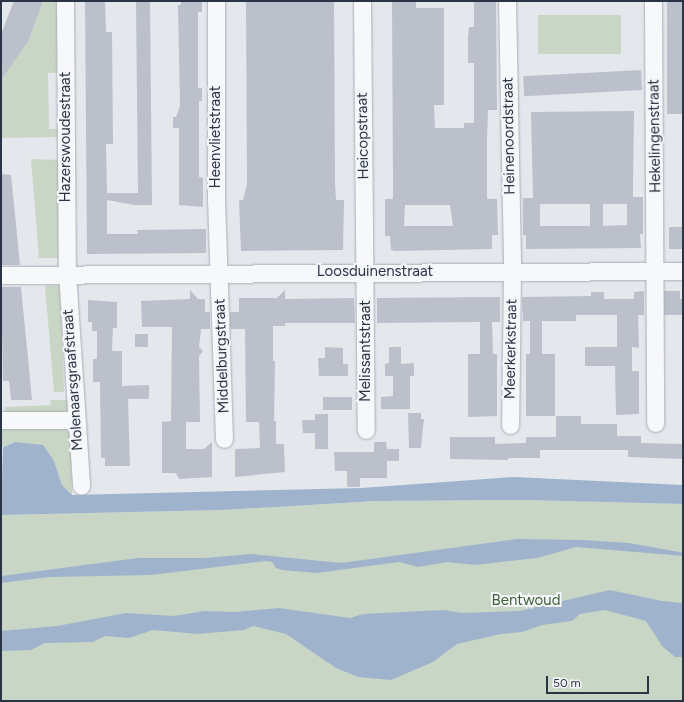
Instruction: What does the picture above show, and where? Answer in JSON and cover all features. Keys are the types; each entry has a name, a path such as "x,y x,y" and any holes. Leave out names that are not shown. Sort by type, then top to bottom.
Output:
{"street":[{"name":"Hazerswoudestraat","path":"65,1 67,273"},
{"name":"Heenvlietstraat","path":"216,1 219,273"},
{"name":"Heicopstraat","path":"362,1 366,272"},
{"name":"Heinenoordstraat","path":"507,1 512,272"},
{"name":"Hekelingenstraat","path":"653,1 656,271 655,423"},
{"name":"Loosduinenstraat","path":"1,275 67,273 683,271"},
{"name":"Melissantstraat","path":"366,272 366,430"},
{"name":"Meerkerkstraat","path":"510,425 512,272"},
{"name":"Molenaarsgraafstraat","path":"67,273 75,420 81,486"},
{"name":"Middelburgstraat","path":"219,273 224,439"},
{"path":"1,420 75,420"}],"green space":[{"path":"43,1 58,1 59,73 48,73 49,129 59,129 59,137 1,138 1,80 28,42"},
{"path":"538,15 621,15 621,54 538,54"},
{"path":"31,159 59,160 58,258 39,258"},
{"path":"60,285 64,392 54,392 45,286"},
{"path":"50,400 69,400 69,408 65,412 5,416 5,407 51,405"},
{"path":"69,425 71,429 72,495 62,485 54,461 15,442 1,447 1,426"},
{"name":"Bentwoud","path":"524,500 683,504 683,701 1,701 1,515 222,510 377,501"}],"water":[{"path":"15,442 43,445 54,461 62,485 72,495 361,488 514,477 683,485 683,504 524,500 377,501 222,510 1,515 3,447"},
{"path":"517,539 584,540 629,543 679,552 683,553 683,556 576,547 537,558 475,565 447,562 418,567 399,562 317,573 282,570 276,568 272,562 266,561 151,575 50,577 1,583 1,576 138,558 205,558 251,554 341,563"},
{"path":"610,590 662,601 683,603 683,657 675,657 662,646 646,621 605,610 580,614 572,621 542,625 522,632 501,634 457,644 433,662 391,680 358,677 336,668 286,634 253,626 244,630 198,634 153,630 129,638 105,636 93,642 45,643 31,650 1,651 1,631 57,626 126,613 174,616 204,611 235,612 279,608 350,618 363,614 444,610 462,613 519,611"}],"building":[{"path":"14,1 43,1 28,42 1,80 1,34"},
{"path":"85,1 105,1 106,32 112,32 113,144 106,144 107,193 138,193 136,1 150,1 152,205 134,205 107,200 107,234 138,234 137,230 206,229 206,253 87,254"},
{"path":"181,1 202,1 202,12 198,12 198,88 202,88 202,101 199,101 199,177 203,178 203,207 179,205 179,128 173,128 173,117 176,117 180,106 178,5 181,5"},
{"path":"246,1 334,1 335,183 336,200 344,200 343,250 241,251 239,200 243,200 247,184"},
{"path":"392,1 416,1 416,8 444,8 444,105 434,105 435,128 464,128 464,123 474,123 474,63 468,63 468,39 469,27 474,27 474,1 496,1 497,110 488,110 487,140 487,199 497,199 498,235 492,235 492,249 395,251 391,250 390,236 385,236 385,199 393,199","holes":["405,205 450,205 453,226 404,226"]},
{"path":"667,1 683,1 683,114 667,114"},
{"path":"641,70 642,90 524,96 523,76"},
{"path":"634,111 633,197 643,197 643,234 640,234 641,248 526,249 526,235 523,235 523,198 533,198 531,112","holes":["540,204 590,204 590,226 540,226","603,204 627,204 627,225 603,226"]},
{"path":"1,174 11,175 20,265 1,265"},
{"path":"669,227 683,227 683,249 669,249"},
{"path":"1,287 21,287 32,400 11,400 9,381 3,381"},
{"path":"190,290 198,299 205,299 205,312 210,312 210,329 201,329 199,347 203,351 199,356 200,422 186,422 186,449 204,449 212,442 212,477 179,479 176,473 162,473 162,422 171,421 172,327 142,327 141,301 190,299"},
{"path":"285,290 285,299 354,298 355,323 285,323 285,326 273,326 273,361 275,361 274,421 276,421 276,444 284,444 285,472 235,477 235,449 260,448 259,422 246,422 245,329 230,329 230,312 239,312 239,298 277,298"},
{"path":"644,291 644,315 638,315 639,348 632,347 632,371 639,371 639,414 616,415 615,366 585,366 585,347 617,347 617,315 576,315 576,321 542,321 542,354 555,354 555,416 526,416 526,354 530,354 530,321 523,321 522,297 591,296 591,292 604,292 604,299 634,299 634,292"},
{"path":"664,291 680,291 680,299 683,299 683,315 664,315"},
{"path":"500,297 500,322 492,322 493,354 497,354 497,416 468,417 468,354 480,354 480,322 377,323 377,298"},
{"path":"88,300 117,302 117,328 113,328 112,351 122,351 122,386 149,385 149,399 128,399 130,466 105,466 105,458 101,458 100,382 93,382 93,359 97,359 97,331 92,331 92,322 88,322"},
{"path":"135,334 148,334 148,347 135,347"},
{"path":"325,347 343,348 343,364 348,364 348,376 319,376 318,358 325,358"},
{"path":"389,347 401,347 401,364 414,363 414,376 410,376 410,409 381,409 381,397 393,396 393,376 385,376 385,364 389,363"},
{"path":"323,397 352,397 352,410 323,410"},
{"path":"408,413 421,413 421,419 424,419 421,448 409,448"},
{"path":"315,414 328,414 328,449 315,449 315,433 303,433 302,420 315,420"},
{"path":"556,416 581,416 581,424 617,424 617,436 641,436 641,443 683,444 683,459 628,457 628,450 540,450 540,458 508,458 508,460 450,459 450,437 495,437 495,444 526,443 526,437 556,437"},
{"path":"374,442 386,442 387,449 399,449 399,461 387,461 387,478 360,478 360,487 347,487 347,471 335,471 334,452 374,452"}]}
